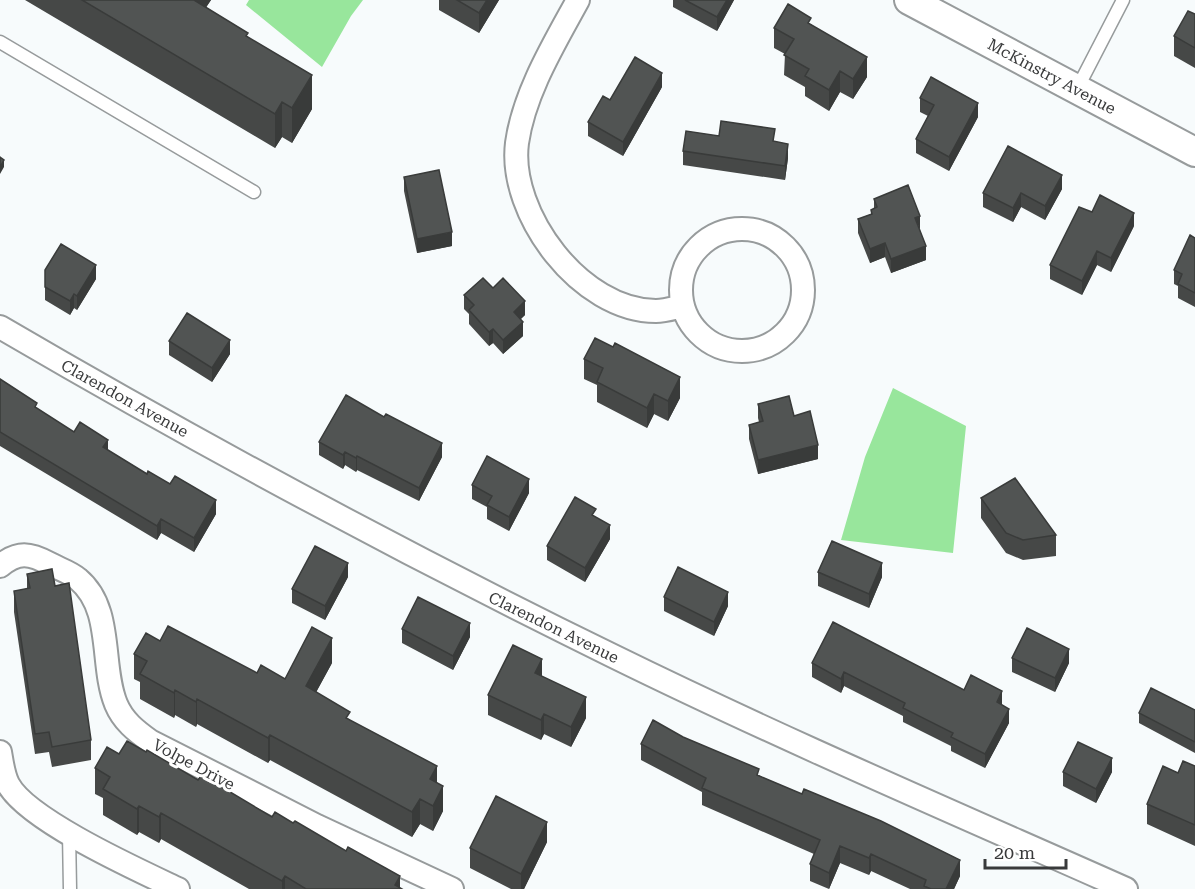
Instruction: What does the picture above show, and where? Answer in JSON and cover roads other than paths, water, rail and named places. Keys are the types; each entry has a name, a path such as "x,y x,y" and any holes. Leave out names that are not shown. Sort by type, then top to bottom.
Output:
{"street":[{"path":"578,0 536,84 520,129 517,169 528,208 534,222 555,254 599,291 624,304 645,310 664,310 683,306"},
{"name":"McKinstry Avenue","path":"909,0 1195,152"},
{"path":"726,231 755,231 773,238 788,250 801,275 803,294 796,319 780,338 757,350 731,350 707,341 694,329 683,306 682,277 689,259 709,239 726,231"},
{"name":"Clarendon Avenue","path":"0,327 266,477 531,616 710,703 1126,889"},
{"name":"Volpe Drive","path":"0,566 21,554 32,555 71,574 86,587 101,618 110,684 117,706 127,723 150,741 297,817 452,889"},
{"path":"0,753 8,784 19,798 46,820 168,887"}],"lane":[{"path":"1077,89 1123,0"},
{"path":"0,42 254,192"},
{"path":"69,833 70,889"}]}
